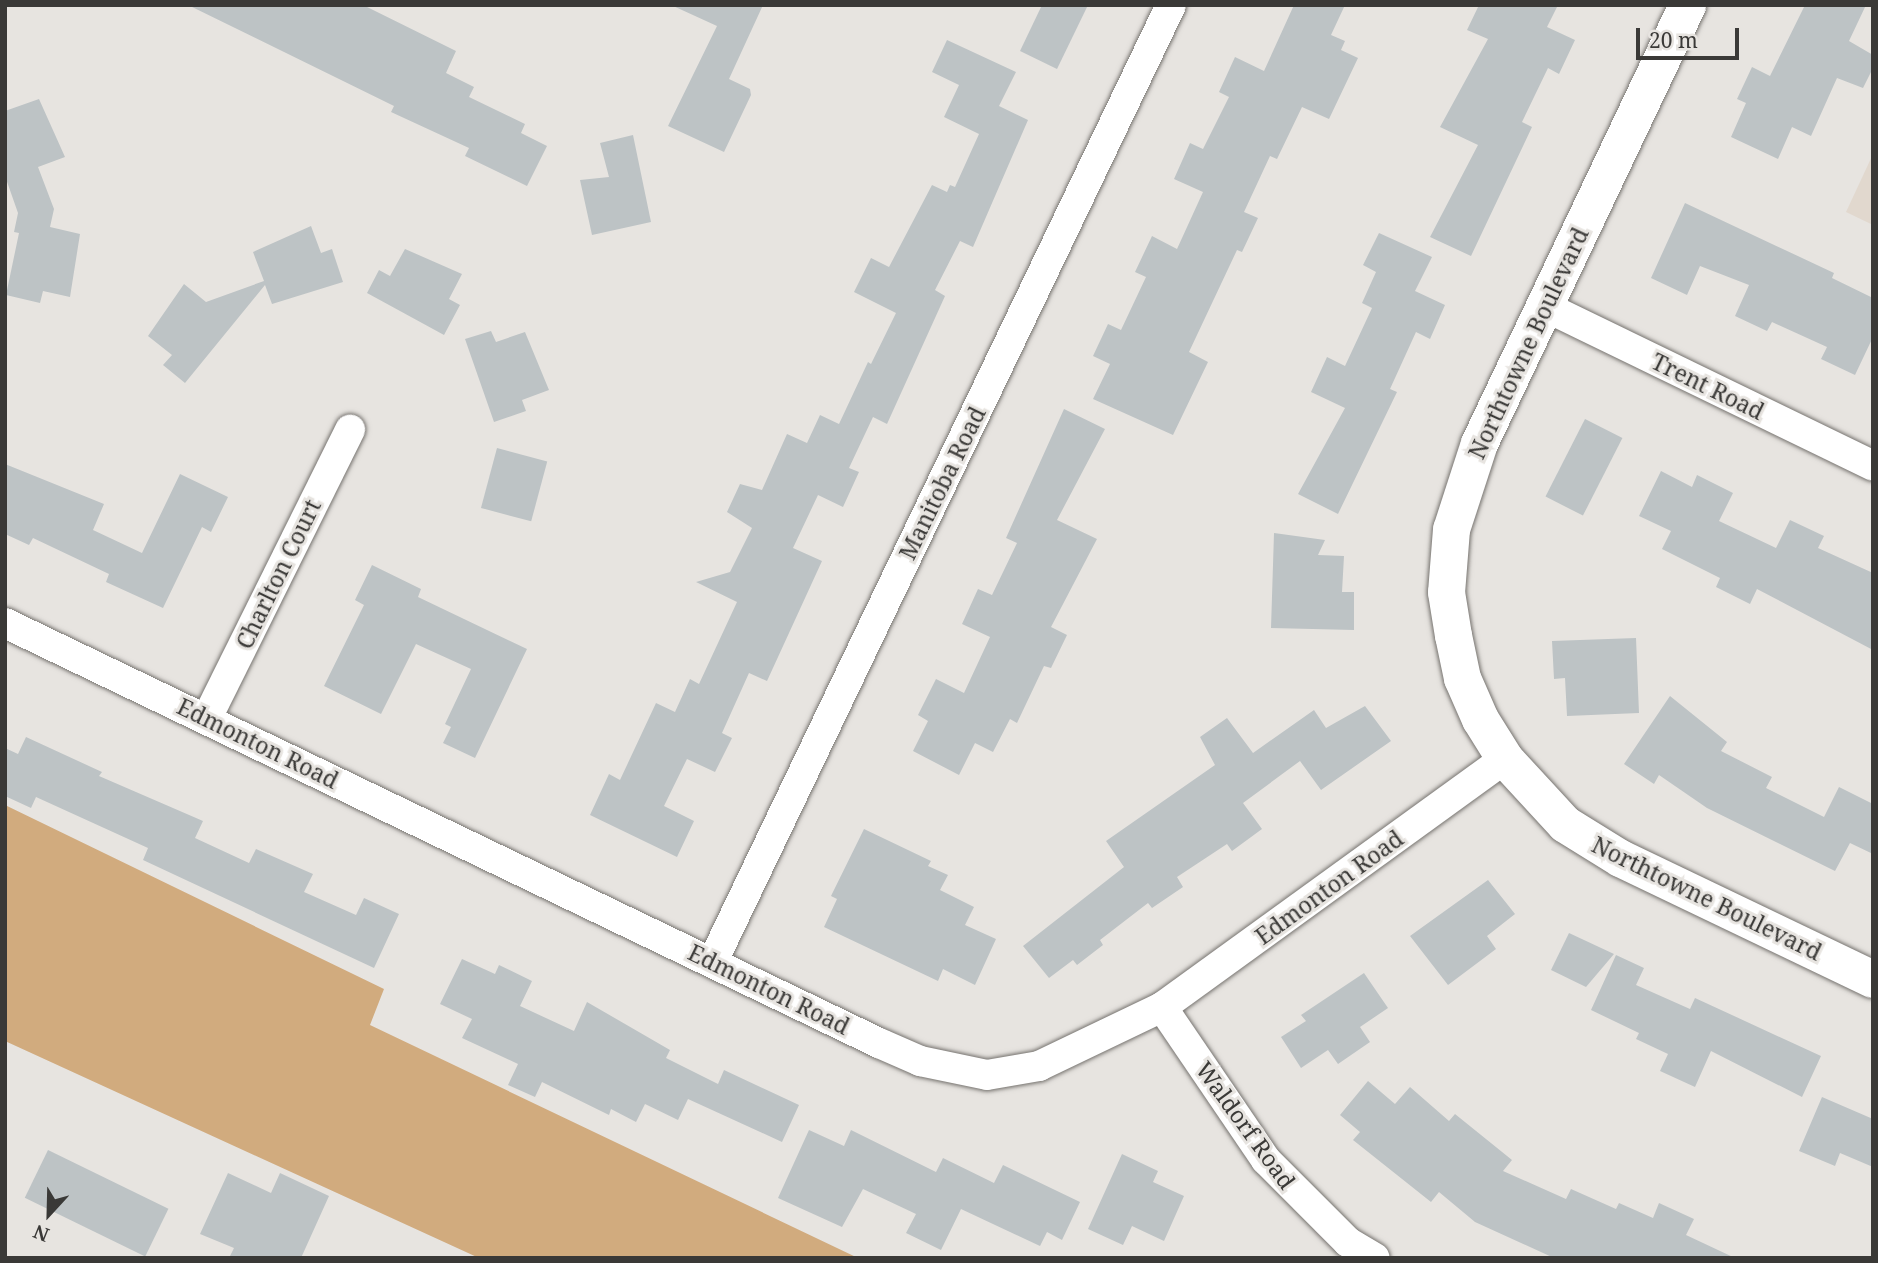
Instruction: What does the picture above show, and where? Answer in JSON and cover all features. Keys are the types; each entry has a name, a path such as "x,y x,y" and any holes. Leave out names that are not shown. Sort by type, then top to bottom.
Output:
{"street":[{"name":"Manitoba Road","path":"713,961 1171,5"},
{"name":"Northtowne Boulevard","path":"1687,5 1479,443 1451,529 1446,592 1462,678 1505,759 1565,824 1620,858 1873,979"},
{"name":"Trent Road","path":"1542,306 1873,466"},
{"name":"Charlton Court","path":"206,718 350,430"},
{"name":"Edmonton Road","path":"5,623 920,1060 987,1074 1039,1066 1162,1007 1505,759"},
{"name":"Waldorf Road","path":"1162,1007 1266,1160 1338,1233 1375,1258"}],"shaded area":[{"path":"1873,154 1873,225 1846,212"},
{"path":"5,805 384,989 370,1025 858,1258 479,1258 5,1041"}],"building":[{"path":"188,5 363,5 456,51 446,73 474,87 469,97 525,124 521,133 547,146 527,186 465,156 469,148 391,112 394,106"},
{"path":"671,5 763,5 729,79 750,89 751,95 724,152 668,126 717,26"},
{"path":"1042,5 1088,5 1057,69 1020,51"},
{"path":"1294,5 1345,5 1331,35 1345,41 1341,50 1358,58 1329,119 1302,107 1277,159 1270,156 1244,212 1258,218 1242,252 1237,250 1189,352 1208,362 1173,435 1093,399 1110,364 1093,356 1108,324 1121,330 1146,277 1135,272 1152,236 1177,249 1203,192 1174,179 1190,143 1203,149 1229,97 1219,92 1235,57 1264,71"},
{"path":"1479,5 1558,5 1547,27 1575,40 1559,74 1548,68 1522,122 1532,127 1471,256 1430,237 1478,145 1440,127 1488,39 1467,30"},
{"path":"1805,5 1866,5 1849,41 1873,55 1873,68 1863,88 1837,78 1811,136 1792,127 1778,159 1731,137 1746,103 1737,99 1752,67 1770,76"},
{"path":"947,40 1016,72 999,106 1028,120 973,247 960,241 935,290 945,296 887,424 873,417 849,468 859,472 843,507 818,495 793,548 822,561 767,681 749,673 722,733 732,738 715,772 687,759 664,806 694,821 677,857 590,815 609,774 620,780 656,703 675,712 690,679 699,684 737,602 696,582 730,572 752,528 727,512 740,484 762,490 787,434 807,443 820,415 839,424 868,362 871,364 896,313 854,292 871,258 889,267 932,185 947,192 950,185 955,187 979,134 944,117 959,85 932,72"},
{"path":"39,99 65,157 38,167 54,209 50,227 80,234 70,297 43,291 40,303 6,295 19,233 14,232 18,213 5,176 5,111"},
{"path":"633,135 651,222 592,235 580,180 609,177 600,143"},
{"path":"1685,203 1834,273 1832,278 1873,298 1873,337 1855,375 1821,359 1827,347 1772,322 1767,331 1735,316 1749,285 1700,266 1687,295 1651,278"},
{"path":"311,226 321,253 332,249 343,282 272,304 265,285 185,383 163,365 172,355 148,336 184,284 206,302 264,281 253,252"},
{"path":"1379,233 1432,257 1415,291 1445,305 1430,339 1416,332 1390,389 1397,392 1338,514 1298,494 1345,408 1311,392 1327,357 1345,366 1372,308 1362,303 1376,272 1363,265"},
{"path":"405,249 462,274 449,299 460,305 444,335 367,293 379,270 390,276"},
{"path":"491,331 496,342 525,332 549,390 522,400 526,411 494,422 465,339"},
{"path":"1064,409 1105,429 1057,520 1097,539 1051,627 1067,635 1051,668 1044,666 1017,723 1010,719 993,752 975,743 959,775 913,751 928,721 918,715 936,679 964,693 990,637 962,624 978,589 992,595 1017,543 1006,538"},
{"path":"1585,419 1622,438 1583,516 1546,497"},
{"path":"497,448 547,461 531,521 481,508"},
{"path":"5,464 104,504 93,530 142,553 180,474 228,497 211,532 202,527 163,608 106,582 109,574 33,538 29,545 5,534"},
{"path":"1661,471 1692,487 1697,475 1733,493 1719,521 1776,548 1790,520 1824,536 1818,548 1873,573 1873,650 1757,589 1750,604 1716,587 1720,578 1662,549 1671,531 1639,516"},
{"path":"1274,533 1325,540 1318,555 1344,556 1342,592 1354,592 1354,630 1271,628"},
{"path":"372,565 421,589 418,597 527,649 475,758 443,743 451,727 445,724 471,669 416,644 381,714 324,686 364,605 355,600"},
{"path":"1636,638 1639,713 1567,716 1565,678 1554,679 1552,641"},
{"path":"1670,696 1727,742 1721,751 1772,777 1766,788 1824,817 1839,787 1873,804 1873,854 1850,843 1835,871 1707,808 1659,775 1654,784 1624,764"},
{"path":"1365,706 1391,741 1321,790 1300,761 1243,803 1262,829 1232,851 1227,844 1177,877 1183,887 1152,908 1148,903 1100,940 1103,945 1077,965 1073,960 1049,978 1023,946 1124,867 1106,841 1215,765 1200,737 1227,718 1253,753 1314,710 1326,728"},
{"path":"26,737 102,772 99,776 203,821 195,838 249,863 256,849 313,874 304,892 356,915 364,898 399,914 374,968 143,860 148,848 36,797 31,808 5,796 5,748 18,754"},
{"path":"864,829 931,861 928,866 948,875 940,890 974,907 965,925 996,939 975,985 943,969 938,981 824,927 837,899 831,896"},
{"path":"1488,880 1515,914 1487,936 1496,949 1448,985 1410,936"},
{"path":"1569,933 1614,954 1586,987 1551,970"},
{"path":"1616,955 1644,968 1636,985 1690,1009 1695,998 1821,1056 1802,1097 1711,1051 1695,1087 1660,1071 1668,1054 1636,1039 1639,1033 1591,1010"},
{"path":"462,959 495,974 499,965 532,981 520,1006 574,1031 587,1002 670,1050 666,1058 718,1084 724,1070 799,1105 782,1142 688,1099 678,1120 645,1104 636,1122 611,1109 609,1115 542,1082 535,1097 508,1085 518,1064 462,1038 472,1019 440,1004"},
{"path":"1364,973 1388,1008 1360,1027 1370,1042 1338,1064 1328,1050 1301,1068 1281,1037 1306,1021 1301,1015"},
{"path":"1368,1081 1395,1104 1410,1087 1449,1121 1455,1114 1512,1160 1503,1171 1566,1199 1571,1189 1616,1209 1619,1203 1653,1218 1659,1203 1694,1219 1686,1235 1735,1258 1554,1258 1475,1222 1439,1192 1431,1202 1353,1140 1360,1132 1340,1115"},
{"path":"1822,1097 1873,1119 1873,1167 1840,1153 1835,1166 1799,1151"},
{"path":"809,1130 844,1146 851,1130 936,1172 943,1158 994,1183 1003,1165 1080,1202 1062,1240 1047,1232 1040,1246 961,1209 941,1250 906,1233 916,1214 863,1189 842,1227 778,1198"},
{"path":"48,1150 168,1209 145,1256 25,1198"},
{"path":"1122,1154 1158,1171 1153,1182 1184,1196 1164,1241 1132,1226 1123,1245 1088,1229"},
{"path":"228,1173 271,1193 280,1173 329,1196 301,1258 229,1258 234,1248 200,1234"}]}
